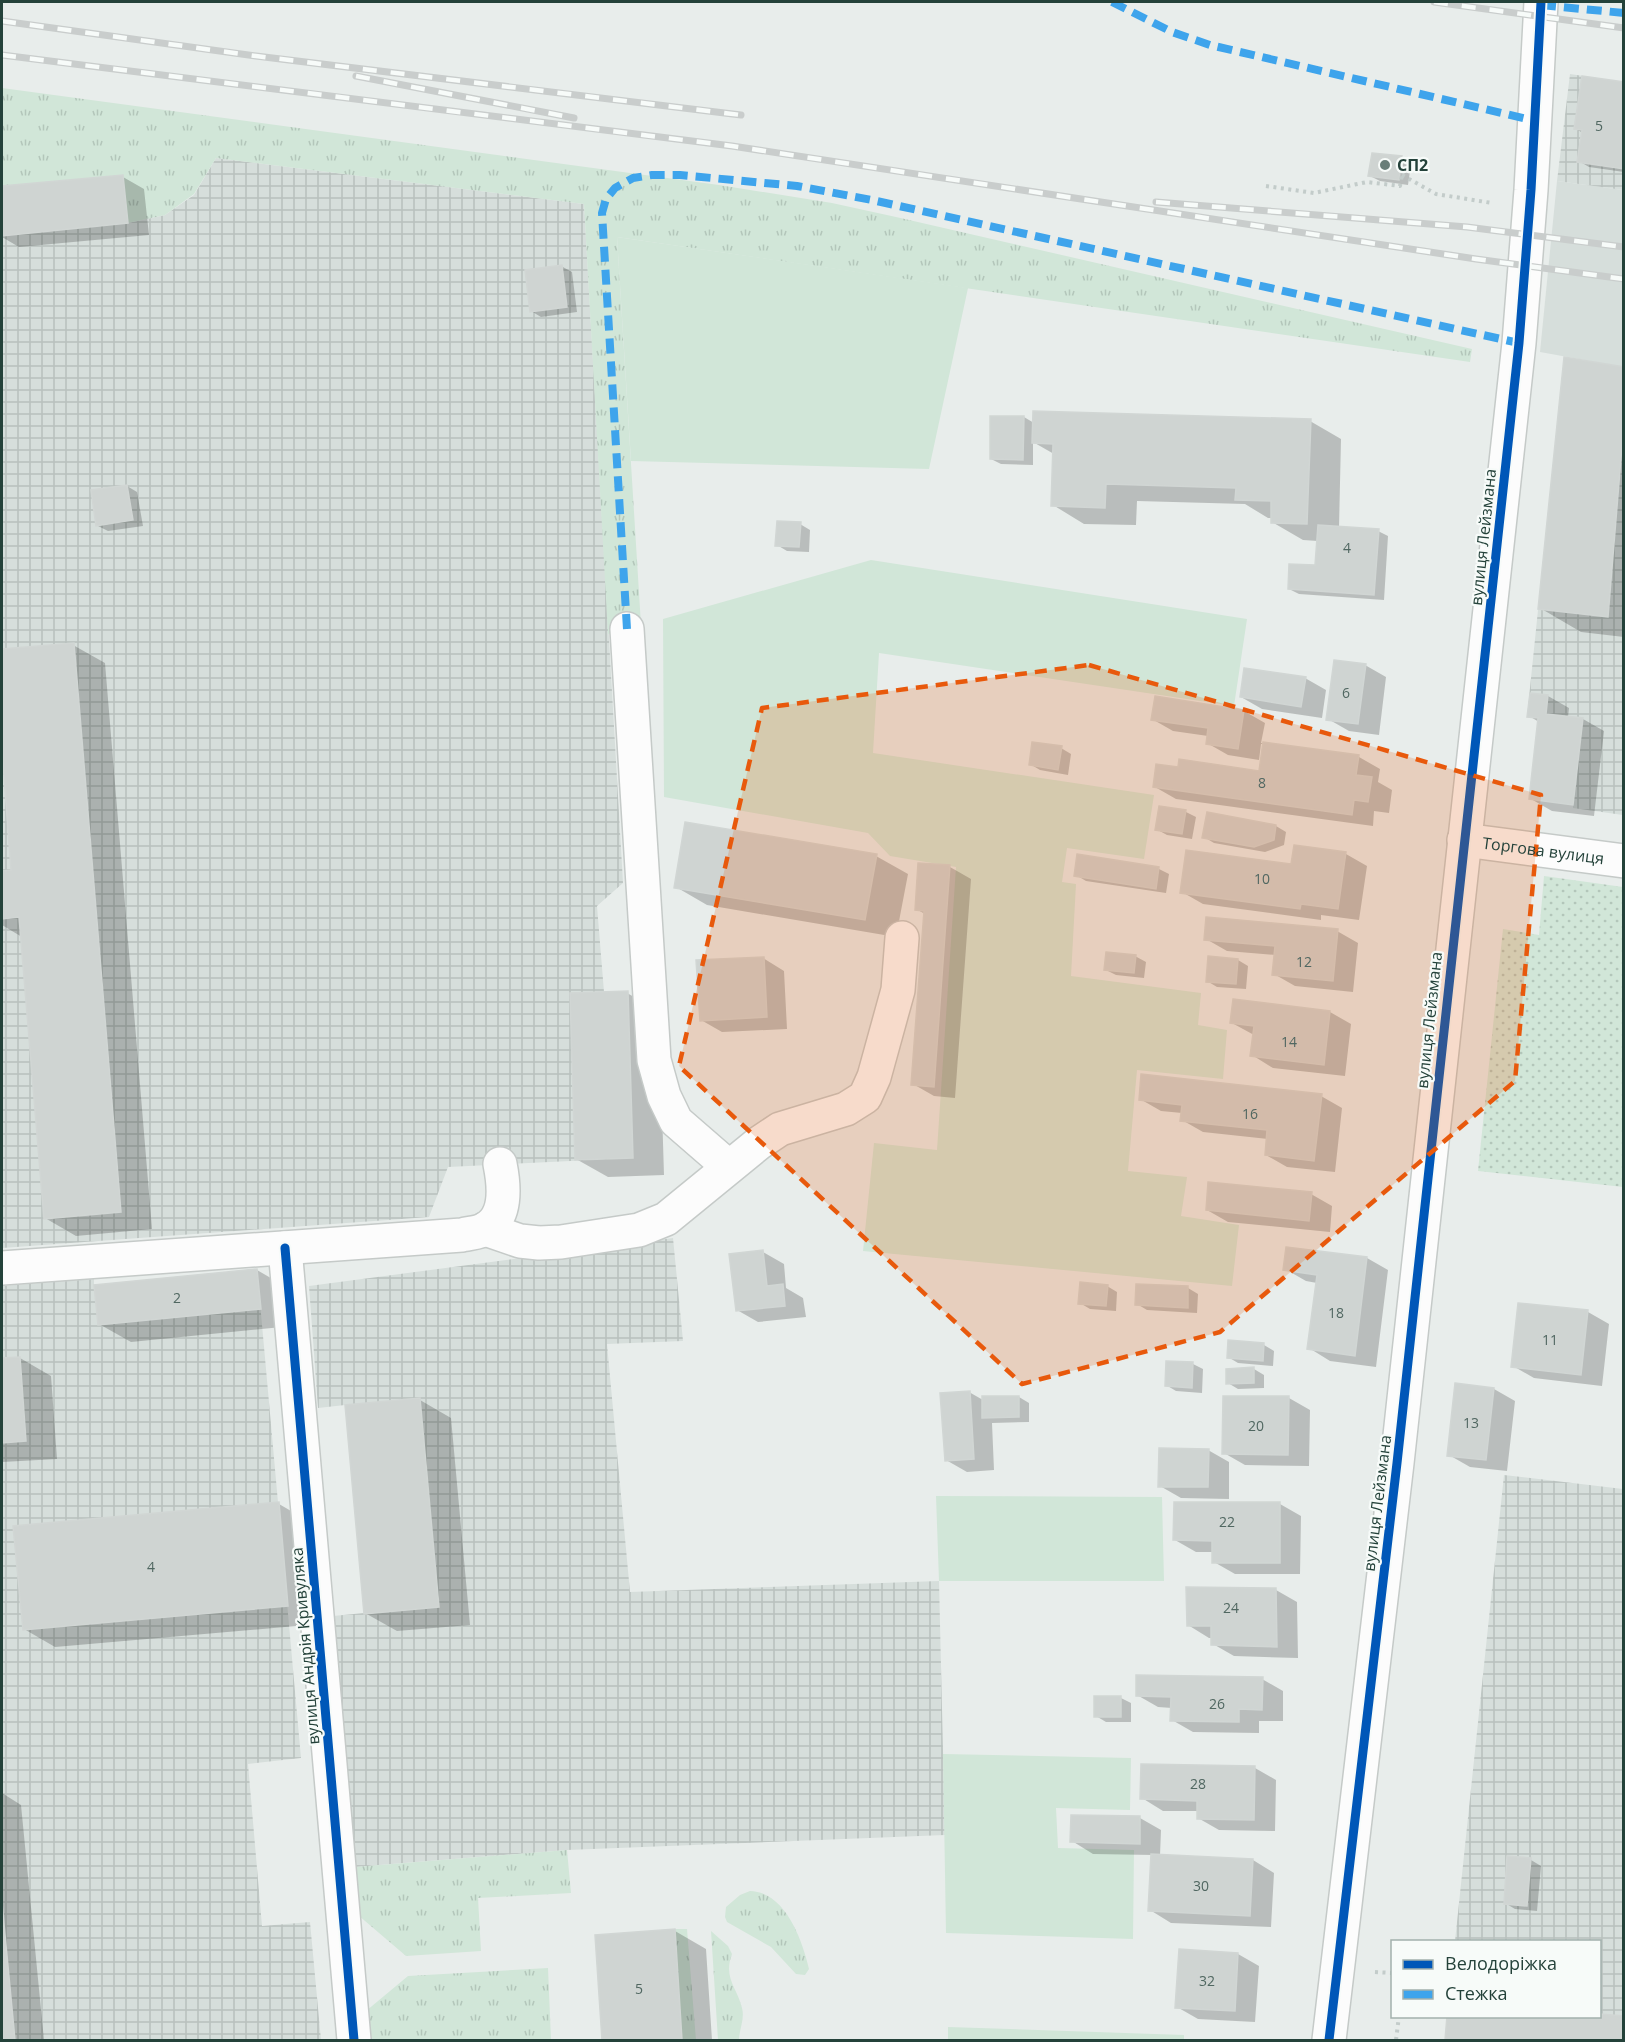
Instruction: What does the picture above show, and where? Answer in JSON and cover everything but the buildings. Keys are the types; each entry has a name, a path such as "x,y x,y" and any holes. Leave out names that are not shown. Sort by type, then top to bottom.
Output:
{"street":[{"name":"вулиця Лейзмана","path":"1329,2040 1397,1463 1519,343 1530,208 1541,2"},
{"path":"627,629 654,1060 664,1096 676,1121 729,1167"},
{"name":"Торгова вулиця","path":"1464,840 1623,861"},
{"path":"485,1229 520,1241 539,1243 561,1242 639,1230 666,1219 780,1129 846,1109 865,1097 874,1077 898,990 903,938"},
{"path":"2,1268 462,1235 485,1229 498,1217 503,1200 504,1184 500,1164"},
{"name":"вулиця Андрія Кривуляка","path":"285,1248 354,2040"}],"path":[{"path":"1266,186 1314,193 1367,182 1400,186 1403,169"},
{"path":"1402,175 1436,194 1530,208"},
{"path":"1396,2040 1399,2018"}],"highlighted area":[{"path":"1089,665 1541,795 1515,1081 1220,1332 1022,1384 679,1066 762,708"}],"shaded area":[{"path":"1570,74 1623,82 1623,190 1557,181"},
{"path":"216,158 584,204 623,883 597,906 604,992 628,991 633,1158 448,1167 429,1217 2,1248 2,186 123,175 128,223 165,215 194,195"},
{"path":"1557,181 1623,190 1623,367 1540,352"},
{"path":"1564,357 1623,367 1623,815 1529,799 1538,719 1527,717"},
{"path":"673,1238 683,1341 607,1344 630,1592 939,1581 945,1835 567,1850 355,1867 333,1616 364,1613 345,1405 318,1408 309,1286"},
{"path":"257,1269 301,1758 248,1764 262,1926 310,1922 321,2040 2,2040 2,1286 94,1279 94,1285"},
{"path":"1504,1475 1623,1489 1623,2040 1445,2040 1447,2018 1601,2018 1601,1940 1455,1940"}],"green space":[{"path":"2,88 719,185 832,203 1472,349 1470,362 617,237 641,625 608,634 584,204 216,158 194,194 165,215 128,223 123,175 2,186"},
{"path":"617,237 968,288 929,469 631,461"},
{"path":"871,560 1247,619 1234,706 879,653 873,753 1154,795 1144,859 1067,848 1062,882 1076,884 1071,976 1201,993 1198,1025 1227,1030 1223,1079 1137,1070 1128,1171 1187,1177 1181,1216 1239,1225 1232,1286 863,1251 874,1143 937,1150 956,867 890,856 868,833 664,797 663,619"},
{"path":"1544,876 1623,887 1623,1187 1478,1171 1503,929 1539,935"},
{"path":"936,1496 1162,1497 1164,1581 939,1581"},
{"path":"943,1754 1131,1758 1130,1810 1056,1808 1058,1848 1134,1850 1133,1939 946,1933"},
{"path":"567,1850 571,1893 478,1898 481,1951 406,1956 358,1915 355,1867"},
{"path":"750,1891 762,1893 773,1899 790,1919 806,1957 809,1969 805,1975 796,1974 771,1947 727,1922 726,1907 740,1895"},
{"path":"675,1929 687,1929 696,2040 682,2040"},
{"path":"711,1931 728,1946 732,1954 730,1976 743,2012 739,2040 718,2040"},
{"path":"548,1968 551,2040 367,2040 366,2011 408,1976"},
{"path":"948,2027 1184,2035 1184,2040 948,2040"}],"railway":[{"path":"1434,2 1624,28"},
{"path":"2,21 256,56 741,115"},
{"path":"2,55 732,146 1476,259 1624,279"},
{"path":"356,76 574,118"},
{"path":"1156,202 1467,227 1624,247"}],"marked path":[{"path":"1112,2 1172,32 1210,45 1536,121"},
{"path":"1541,5 1624,13"},
{"path":"627,629 602,213 606,199 615,188 633,178 680,175 797,186 872,200 1519,343"}],"cycle path":[{"path":"1329,2040 1397,1463 1519,343 1531,190 1541,2"},
{"path":"285,1248 354,2040"}],"place":[{"name":"СП2","path":"1385,165"}]}
